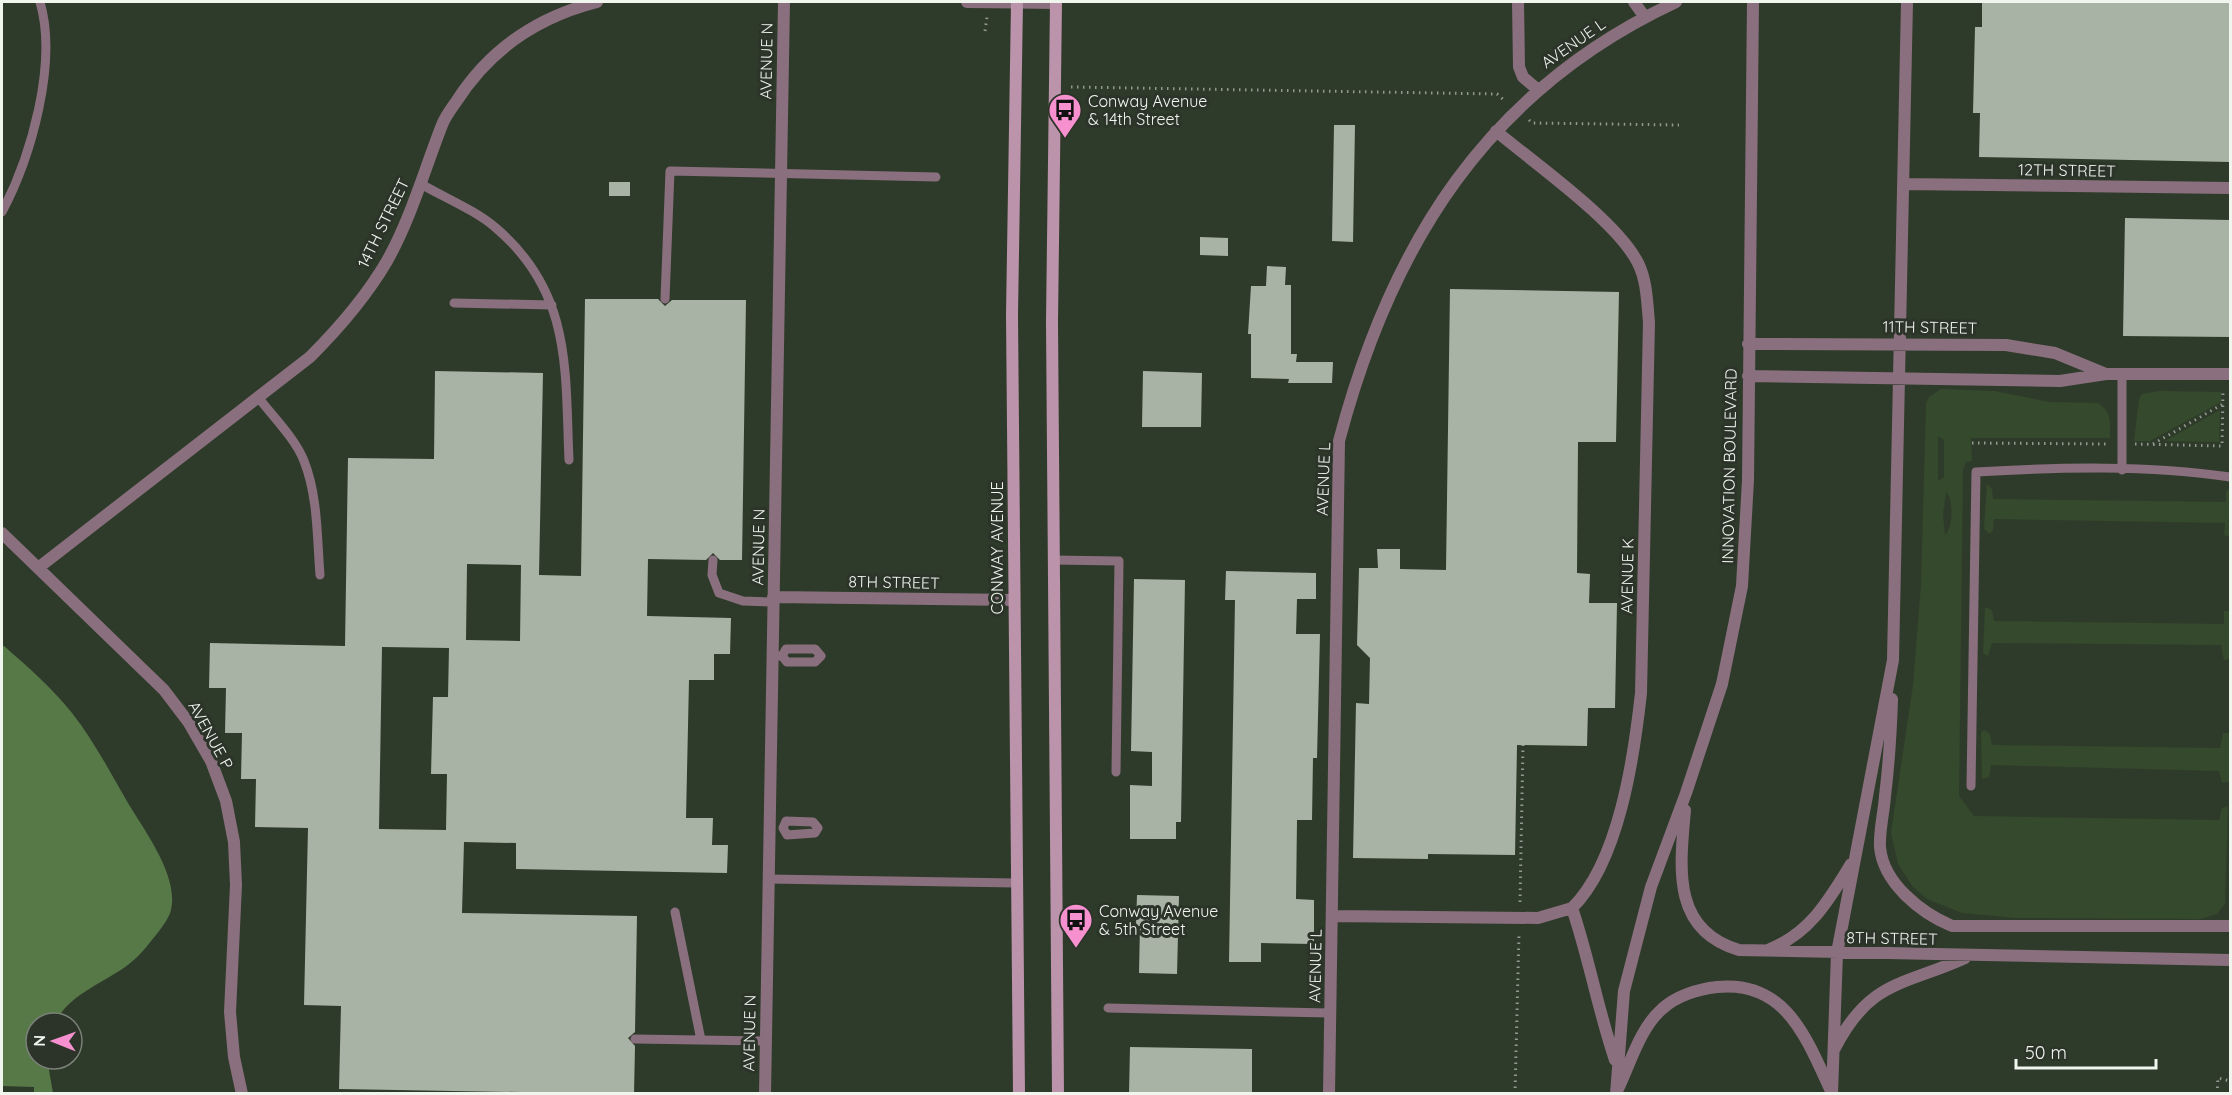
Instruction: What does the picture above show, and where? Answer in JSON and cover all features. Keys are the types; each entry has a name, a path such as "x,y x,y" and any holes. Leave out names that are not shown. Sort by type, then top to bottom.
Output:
{"street":[{"name":"14TH STREET","path":"38,568 310,357 336,331 387,260 421,184 443,123 467,84 499,50 533,26 570,9 592,2"},
{"name":"AVENUE N","path":"765,1094 769,828 777,656 773,599 784,2"},
{"path":"967,2 1056,2 1052,310 1058,1094"},
{"name":"CONWAY AVENUE","path":"1017,2 1012,315 1018,1094"},
{"path":"1518,2 1519,67 1523,77 1537,89"},
{"path":"1635,2 1644,16"},
{"name":"AVENUE L","path":"1329,1094 1339,441 1353,390 1409,252 1444,194 1496,131 1537,89 1574,60 1644,16 1676,2"},
{"name":"INNOVATION BOULEVARD","path":"1616,1093 1624,991 1651,887 1686,793 1722,684 1742,586 1749,480 1748,344 1753,2"},
{"path":"1832,1093 1837,953 1893,660 1907,2"},
{"name":"AVENUE K","path":"1496,131 1622,238 1638,264 1649,322 1641,693 1636,736 1621,803 1596,879 1572,908"},
{"name":"12TH STREET","path":"1903,184 2230,188"},
{"name":"11TH STREET","path":"1748,344 2006,345 2055,353 2106,374"},
{"name":"11TH STREET","path":"1748,376 2060,381 2106,374 2227,374"},
{"name":"AVENUE P","path":"2,533 164,690 189,723 211,761 226,801 234,842 236,885 230,1012 234,1057 242,1094"},
{"name":"8TH STREET","path":"773,599 1014,600"},
{"name":"8TH STREET","path":"1893,660 1890,751 1880,847 1892,878 1924,911 1952,926 2071,928 2230,926"},
{"name":"8TH STREET","path":"1686,793 1680,864 1683,889 1688,908 1701,930 1720,945 1760,953 2230,960"},
{"path":"1760,953 1787,942 1813,921 1855,858"},
{"path":"1332,916 1538,918 1572,908 1583,942 1601,1018 1617,1064"},
{"path":"1833,1052 1849,1021 1874,997 1898,982 1940,969 1970,956"},
{"path":"1616,1093 1647,1026 1662,1008 1702,989 1728,986 1756,989 1776,1002 1809,1044 1832,1093"}],"lane":[{"path":"2,212 26,157 42,97 45,48 40,2"},
{"path":"665,300 670,171 936,177"},
{"path":"421,184 494,227 525,256 552,305 565,350 568,459"},
{"path":"454,303 552,305"},
{"path":"2122,374 2122,470"},
{"path":"258,398 303,459 310,479 315,511 320,575"},
{"path":"1971,786 1976,472 2033,469 2122,470 2230,477"},
{"path":"713,560 712,575 719,593 743,601 773,599"},
{"path":"1053,560 1119,561 1116,771"},
{"path":"769,828 783,828"},
{"path":"768,879 1016,883"},
{"path":"675,912 701,1040"},
{"path":"1108,1008 1330,1013"},
{"path":"635,1039 766,1041"}],"path":[{"path":"986,31 987,17"},
{"path":"1071,87 1497,94 1532,123 1679,125"},
{"path":"1972,443 2222,446 2223,404 2227,374"},
{"path":"2151,444 2223,404"},
{"path":"1519,913 1523,745"},
{"path":"1515,1094 1519,933"},
{"path":"2217,1094 2218,1078 2230,1081"}],"shaded area":[{"path":"2,2 2230,2 2230,1093 2,1094"},
{"path":"1941,389 1994,391 2050,402 2098,403 2106,410 2110,423 2110,438 1971,438 1972,461 1966,462 1963,469 1959,796 1974,816 2219,820 2222,808 2228,806 2225,904 2217,914 2200,919 2016,918 1962,913 1927,899 1913,887 1898,864 1891,833 1913,685 1921,584 1926,404 1929,397","holes":["1938,436 1944,440 1944,477 1938,481","1946,492 1949,496 1951,514 1950,527 1945,535 1943,514"]},
{"path":"2160,391 2221,392 2221,402 2150,441 2134,441 2139,399 2142,394"},
{"path":"2220,410 2219,442 2165,441"},
{"path":"1987,484 1992,489 1993,499 2226,502 2226,492 2230,488 2230,537 2224,535 2225,523 1994,519 1993,530 1990,534 1984,529"},
{"path":"1985,607 1992,610 1994,621 2224,624 2224,611 2230,611 2230,659 2224,660 2221,645 1992,643 1988,656 1983,653"},
{"path":"4,646 31,670 56,695 88,735 151,840 165,868 172,897 170,914 135,959 78,997 63,1011 24,1011 24,1071 49,1071 53,1093 34,1093 34,1087 2,1086 2,647"},
{"path":"1984,730 1990,734 1992,745 2220,748 2223,733 2230,733 2230,782 2222,783 2219,771 1991,765 1989,777 1982,779 1981,733"}],"building":[{"path":"1982,2 2230,2 2230,162 1979,157 1980,113 1973,113 1975,27 1982,27"},
{"path":"1334,125 1355,125 1353,242 1332,241"},
{"path":"609,182 630,182 630,196 609,196"},
{"path":"2125,218 2230,220 2230,337 2123,336"},
{"path":"1200,237 1228,238 1228,256 1200,255"},
{"path":"1267,266 1286,267 1285,285 1291,285 1291,354 1297,354 1296,362 1333,362 1332,383 1288,383 1289,379 1251,378 1251,334 1248,334 1251,286 1266,286"},
{"path":"1450,289 1619,292 1616,442 1578,442 1577,573 1590,574 1589,603 1617,603 1615,708 1588,708 1587,746 1517,745 1515,855 1428,854 1428,859 1353,858 1356,703 1369,704 1370,658 1357,645 1359,568 1378,568 1377,549 1400,549 1400,569 1446,570"},
{"path":"585,299 658,299 665,306 672,300 746,300 742,560 720,560 713,553 706,560 648,559 647,616 731,618 730,654 714,654 714,680 689,680 686,818 713,818 712,845 728,845 727,873 516,869 516,843 464,842 462,913 637,916 635,1032 628,1038 635,1046 634,1094 339,1089 341,1006 304,1005 308,828 255,827 256,779 241,779 242,733 225,733 226,688 209,688 210,643 345,646 348,458 434,459 435,371 543,373 539,575 581,576","holes":["467,564 521,565 520,641 466,640","382,647 449,648 448,697 433,697 431,774 447,774 446,830 379,829"]},
{"path":"1143,371 1202,373 1201,427 1142,427"},
{"path":"1226,571 1316,573 1316,599 1297,599 1296,634 1320,634 1317,758 1313,758 1312,820 1297,820 1296,899 1314,900 1314,944 1261,943 1261,962 1229,962 1235,600 1225,600"},
{"path":"1134,579 1185,580 1181,822 1176,822 1176,839 1130,839 1130,785 1152,786 1152,752 1131,751"},
{"path":"1137,895 1179,896 1177,974 1139,973 1140,926 1136,926"},
{"path":"1130,1047 1252,1049 1252,1094 1129,1094"}],"place":[{"name":"Conway Avenue & 14th Street","path":"1065,139"},
{"name":"Conway Avenue & 5th Street","path":"1076,949"}]}
